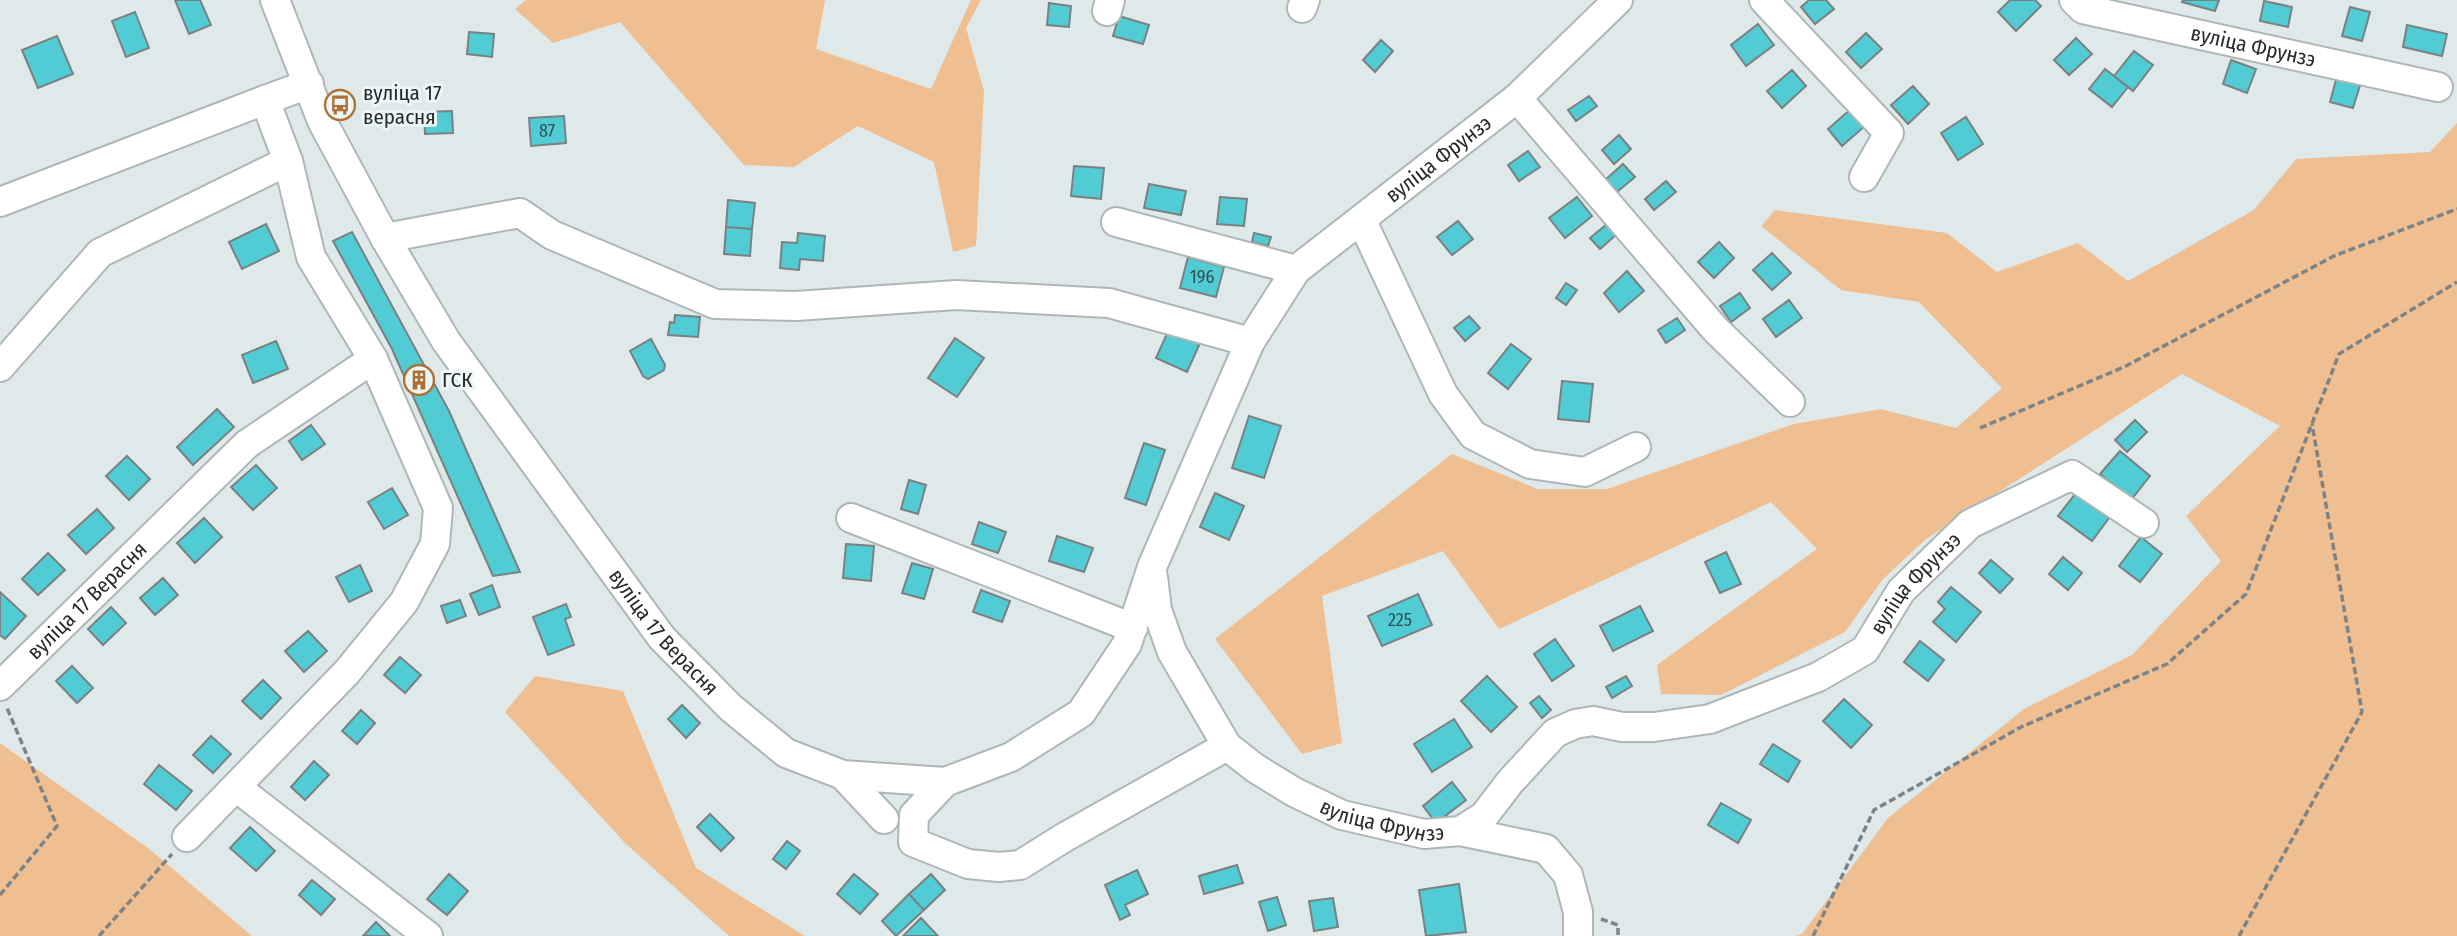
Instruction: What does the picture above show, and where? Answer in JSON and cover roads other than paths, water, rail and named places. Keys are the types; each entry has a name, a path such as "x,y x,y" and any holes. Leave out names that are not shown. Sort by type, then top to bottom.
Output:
{"street":[{"name":"вуліца 17 Верасня","path":"275,0 322,121 385,238 446,341 662,638 731,708 786,753 844,775 945,782 1011,757 1081,713 1127,644 1152,567"},
{"name":"вуліца Фрунзэ","path":"1618,0 1517,98 1296,270 1250,342 1152,567 1157,610 1172,652 1227,746 1274,780 1342,815 1424,834 1460,831 1484,816 1510,782 1555,733 1575,724 1593,721 1622,727 1654,727 1710,719 1818,677 1865,650 1901,591 1970,524 2073,475 2144,523"},
{"path":"1765,0 1889,133 1864,177"},
{"name":"вуліца Фрунзэ","path":"2074,0 2083,9 2438,87"},
{"path":"0,202 309,84"},
{"path":"1517,98 1714,329 1790,402"},
{"path":"187,837 364,652 404,602 435,544 438,508 373,359 311,257 288,161 265,100"},
{"path":"0,367 100,253 288,161"},
{"path":"385,238 520,213 552,235 715,304 796,306 956,295 1110,303 1250,342"},
{"path":"1362,221 1443,394 1474,435 1530,464 1585,472 1636,447"},
{"path":"1116,222 1296,270"},
{"name":"вуліца 17 Верасня","path":"3,695 247,444 373,359"},
{"path":"851,518 1133,628"},
{"path":"945,782 914,815 913,842 968,864 999,867 1020,865 1227,746"},
{"path":"844,775 884,819"},
{"path":"236,787 428,936"},
{"path":"1460,831 1546,849 1568,875 1577,912 1578,936"}],"place":[{"name":"вуліца 17 верасня","path":"340,105"},
{"name":"ГСК","path":"419,380"}]}
